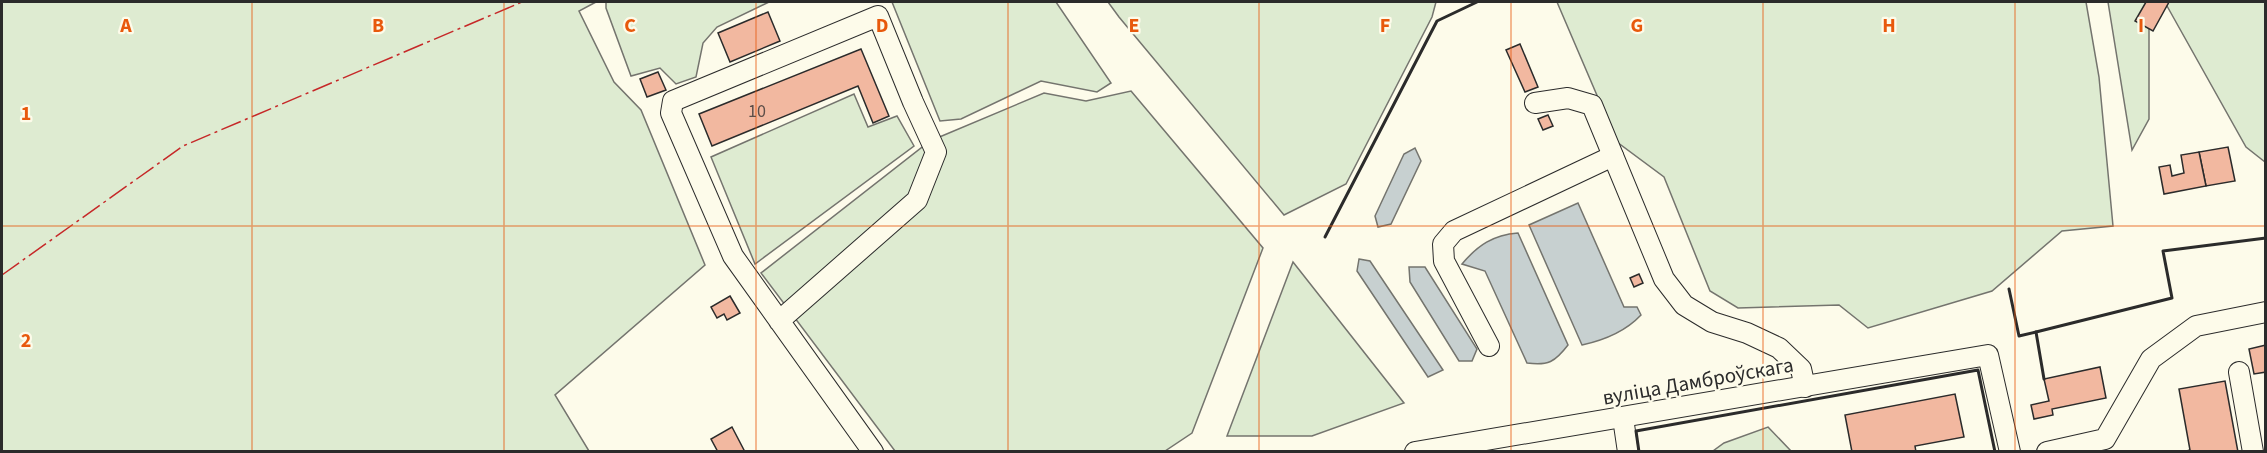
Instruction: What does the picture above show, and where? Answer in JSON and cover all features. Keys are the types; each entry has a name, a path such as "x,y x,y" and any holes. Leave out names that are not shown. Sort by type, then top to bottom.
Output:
{"street":[{"path":"779,321 917,200 936,152 912,102 878,16 673,101 671,114 733,256 779,321 873,452"},
{"path":"1535,103 1568,98 1592,105 1664,279 1684,305 1712,322 1747,333 1779,348 1801,369 1805,387"},
{"path":"1489,346 1444,261 1443,244 1454,231 1613,156"},
{"path":"2047,452 2105,439 2151,359 2196,326 2265,312"},
{"name":"вуліца Дамброўскага","path":"1415,452 1988,356 2010,452"},
{"path":"2239,372 2253,452"},
{"path":"1623,418 1628,452"}],"green space":[{"path":"2,2 596,2 579,11 614,82 641,110 705,265 555,395 589,451 2,451"},
{"path":"606,2 769,2 717,27 703,43 696,77 676,84 660,68 631,76 606,8"},
{"path":"892,2 1056,2 1111,83 1097,92 1041,81 961,119 940,121"},
{"path":"1108,2 1436,2 1432,17 1346,184 1284,215"},
{"path":"1557,2 2086,2 2099,77 2113,226 2062,231 1992,291 1868,328 1839,305 1738,308 1710,291 1664,177 1617,142"},
{"path":"2108,2 2149,2 2149,119 2132,150"},
{"path":"2168,2 2265,2 2265,162 2246,147 2167,6"},
{"path":"1131,91 1263,248 1192,433 1165,451 895,451 761,273 930,141 1044,93 1086,101"},
{"path":"854,94 868,127 897,116 914,146 755,264 711,157"},
{"path":"1293,262 1404,403 1312,436 1227,436"},
{"path":"1768,427 1791,451 1713,451 1724,443"}],"shaded area":[{"path":"1415,148 1421,161 1391,224 1378,227 1375,216 1404,154"},
{"path":"1578,203 1624,307 1637,307 1641,315 1614,334 1582,345 1529,225"},
{"path":"1518,233 1568,345 1555,359 1546,363 1527,363 1485,271 1462,264 1474,251 1487,242 1501,236"},
{"path":"1359,259 1370,261 1443,370 1428,377 1357,271"},
{"path":"1409,267 1425,267 1477,349 1472,361 1459,361 1410,282"}],"building":[{"path":"2146,2 2169,2 2153,31 2135,21"},
{"path":"768,12 780,41 730,62 718,33"},
{"path":"1520,44 1538,87 1525,92 1506,50"},
{"path":"861,49 889,116 873,123 858,86 712,146 699,114"},
{"path":"658,72 666,90 647,97 640,79"},
{"path":"1548,115 1553,126 1543,130 1538,119"},
{"path":"2228,147 2235,181 2206,186 2199,152"},
{"path":"2199,152 2206,186 2164,194 2159,167 2170,165 2172,176 2184,173 2181,155"},
{"path":"1639,274 1643,283 1634,287 1630,278"},
{"path":"730,296 740,313 727,320 724,314 717,318 711,307"},
{"path":"2266,345 2266,372 2254,374 2249,349"},
{"path":"2100,367 2106,398 2052,409 2053,415 2034,419 2031,405 2049,401 2044,379"},
{"path":"2225,381 2238,452 2183,452 2190,450 2179,389"},
{"path":"1955,394 1964,437 1915,446 1916,452 1852,452 1845,415"},
{"path":"732,427 745,452 718,452 711,439"}],"wall":[{"path":"1325,237 1437,21 1477,2"},
{"path":"2044,379 2036,332 2172,298 2163,251 2266,238"},
{"path":"2009,289 2019,336 2036,332"},
{"path":"1639,452 1636,431 1978,370 1995,452"}],"power":[{"path":"2,275 183,146 522,2"}]}
